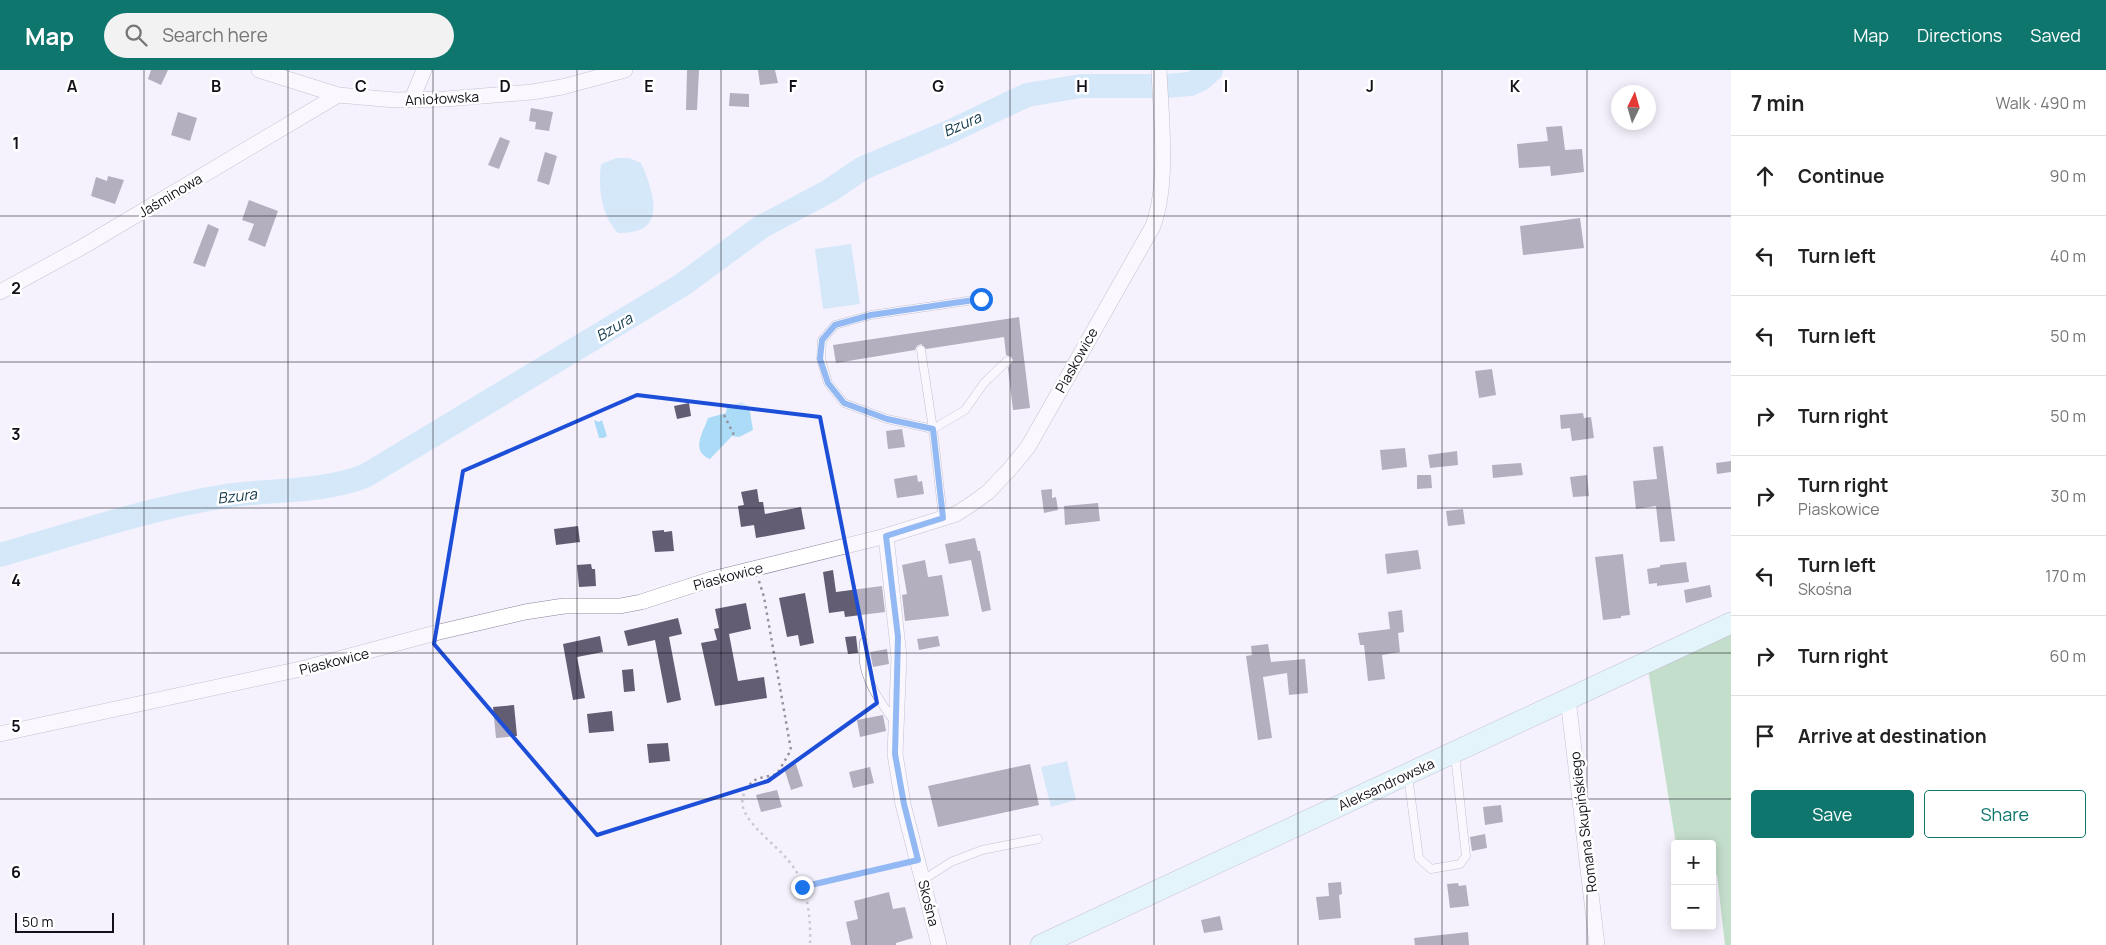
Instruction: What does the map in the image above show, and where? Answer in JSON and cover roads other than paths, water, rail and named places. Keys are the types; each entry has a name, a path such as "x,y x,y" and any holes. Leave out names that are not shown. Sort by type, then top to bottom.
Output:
{"main road":[{"name":"Aleksandrowska","path":"1041,945 1731,623"}],"street":[{"name":"Aniołowska","path":"259,70 338,95 394,100 446,99 532,92 562,87 625,70"},
{"path":"412,100 424,70"},
{"name":"Piaskowice","path":"0,734 296,670 525,612 564,606 620,606 641,602 678,589 886,536 956,514 988,492 1028,447 1153,226 1159,210 1162,179 1159,73"},
{"name":"Jaśminowa","path":"0,292 84,246 338,95"},
{"name":"Skośna","path":"886,536 898,637 894,741 898,781 939,945"},
{"name":"Romana Skupińskiego","path":"1568,699 1597,945"}],"lane":[{"path":"981,299 871,315 835,325 822,340 820,359 828,383 844,403 887,419 933,429 965,410 984,383 1007,362"},
{"path":"921,350 933,429 943,518"},
{"path":"864,642 864,666 869,683 895,723"},
{"path":"1408,774 1419,858 1431,869 1460,864 1466,856 1455,753"},
{"path":"923,880 951,862 982,850 1038,839"}],"water":[{"path":"617,158 629,158 641,163 647,178 652,196 653,214 650,221 642,229 618,233 604,210 600,182 601,164"},
{"path":"851,244 860,304 823,309 815,249"},
{"path":"741,402 749,406 753,430 739,437 732,436 710,459 704,456 699,446 708,418 726,413 727,407"},
{"path":"594,420 599,422 602,420 607,436 599,438"},
{"path":"1067,761 1076,800 1051,807 1041,767"}],"waterway":[{"name":"Bzura","path":"0,555 169,507 226,496 314,488 365,476 682,285 761,227 829,191 863,168 949,132 1027,95 1081,86 1167,86 1190,84 1201,79 1211,70"}]}
